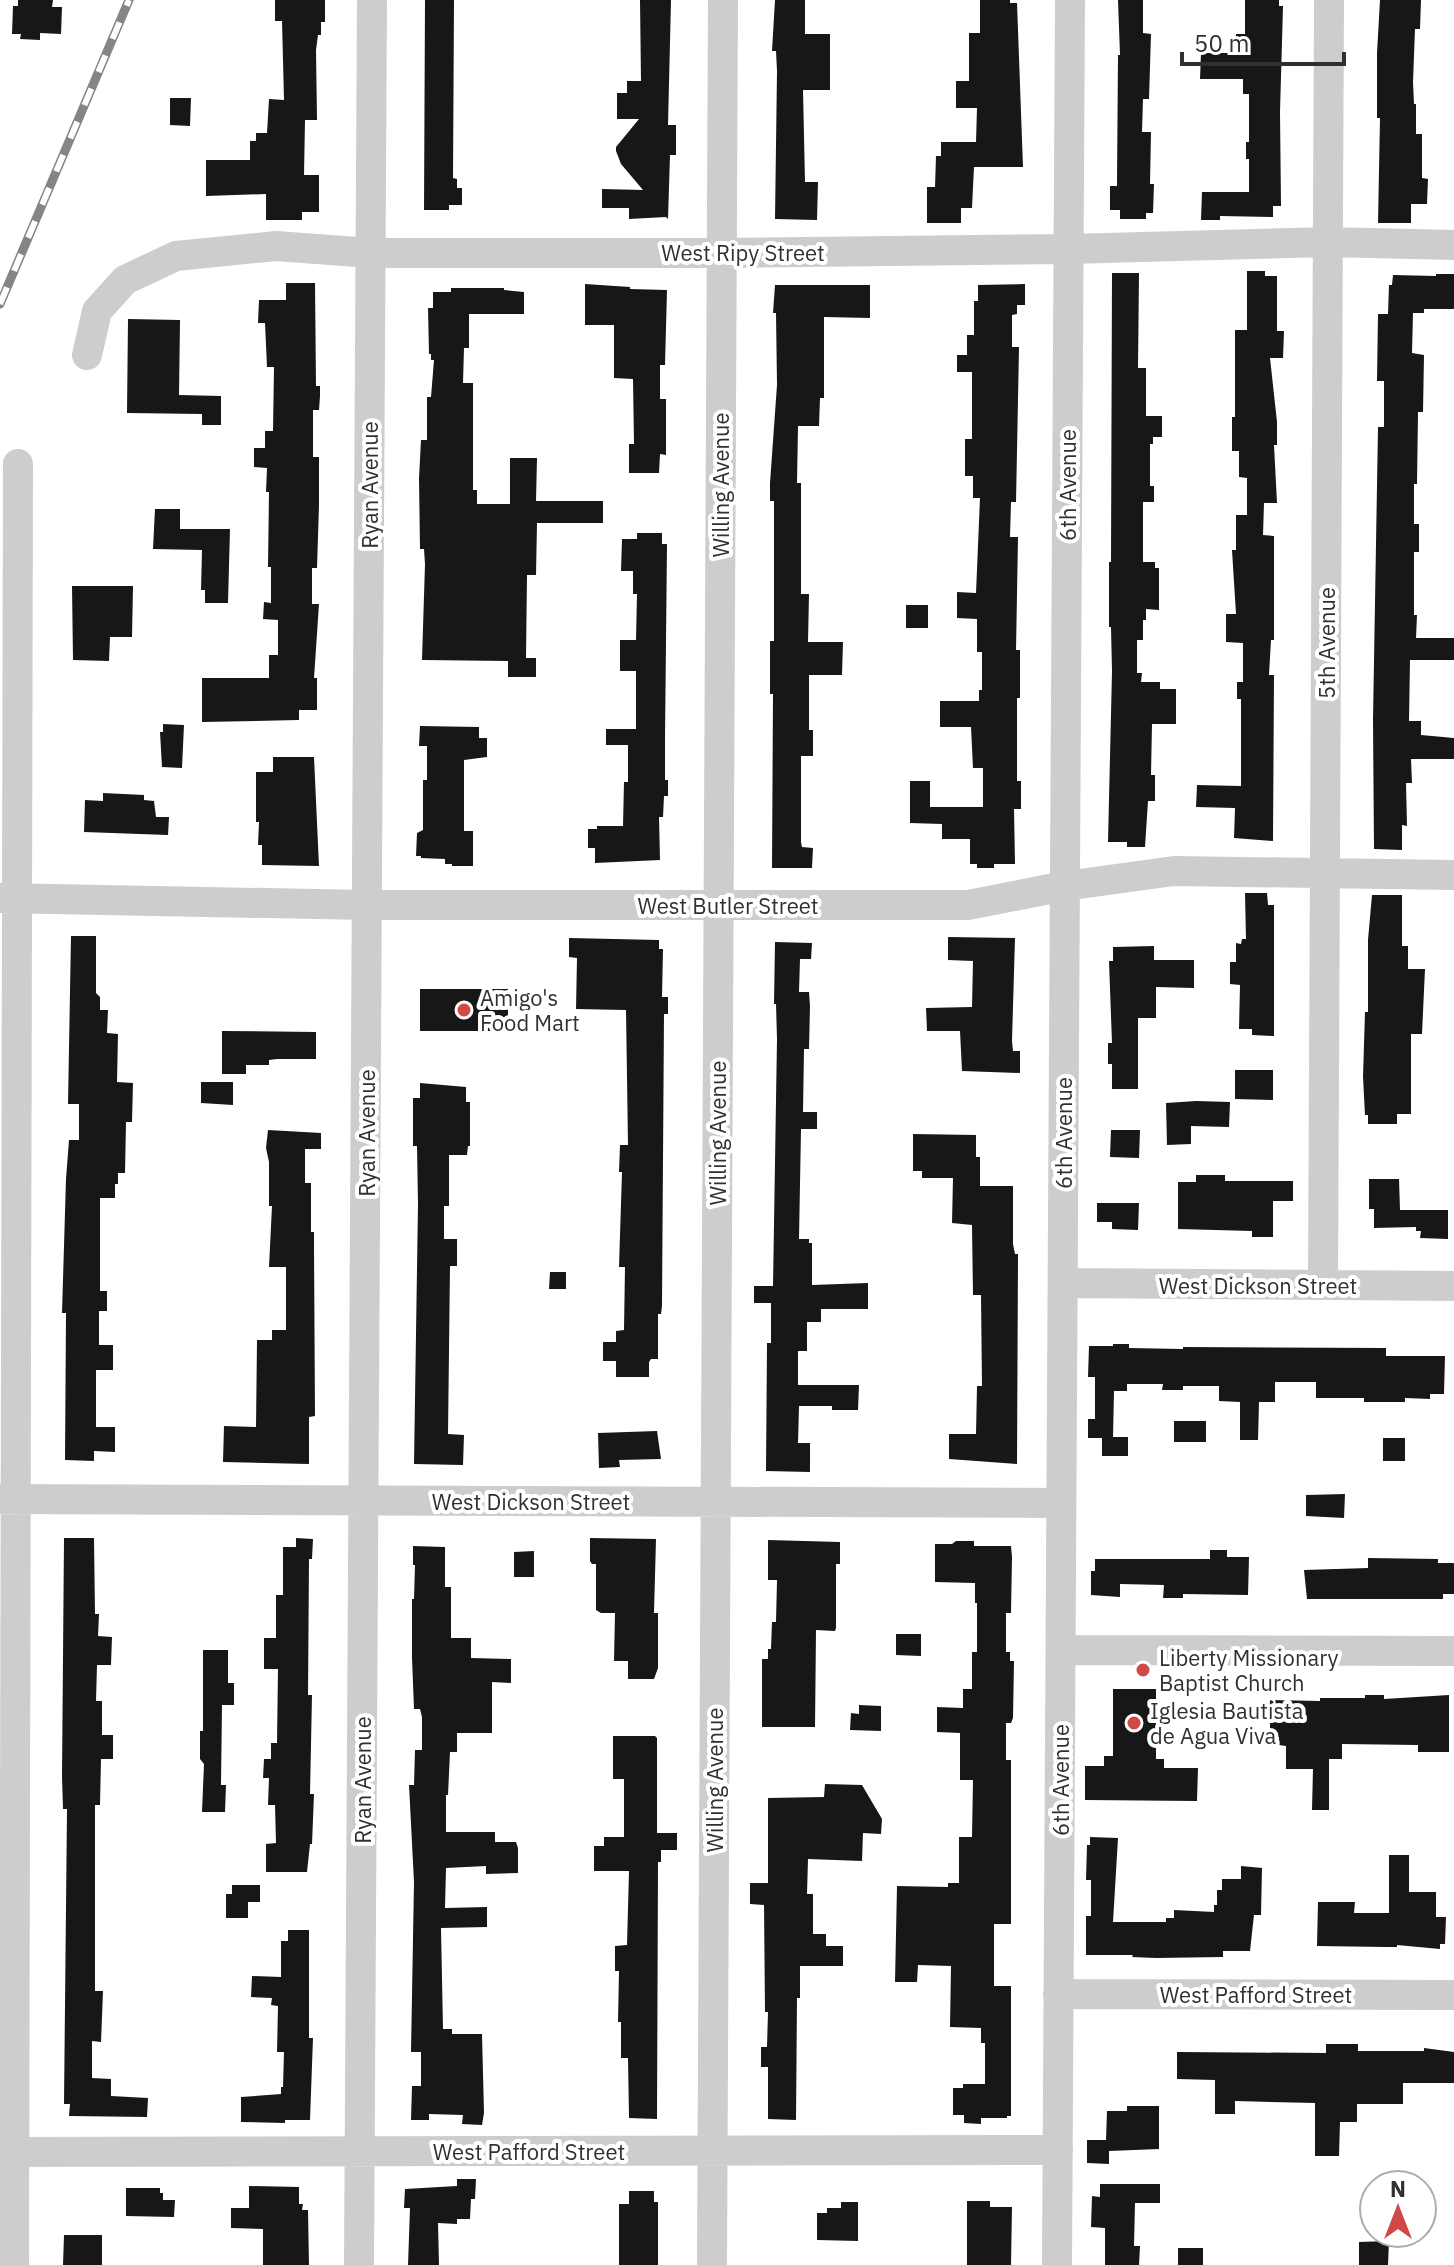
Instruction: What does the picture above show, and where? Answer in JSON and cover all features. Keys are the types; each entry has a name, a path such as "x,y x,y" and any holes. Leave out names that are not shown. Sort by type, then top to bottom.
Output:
{"street":[{"name":"Ryan Avenue","path":"359,2265 372,0"},
{"name":"Willing Avenue","path":"712,2265 723,0"},
{"name":"6th Avenue","path":"1057,2265 1070,0"},
{"name":"5th Avenue","path":"1323,1285 1329,0"},
{"name":"West Ripy Street","path":"87,355 97,311 125,280 176,256 276,246 371,253 721,253 1328,242 1454,245"},
{"path":"14,2265 7,2152 8,898 18,464"},
{"name":"West Butler Street","path":"8,898 367,905 968,905 1065,886 1174,871 1454,875"},
{"name":"West Dickson Street","path":"1063,1283 1454,1286"},
{"name":"West Dickson Street","path":"8,1499 1061,1503"},
{"path":"1061,1650 1454,1651"},
{"name":"West Pafford Street","path":"1058,1994 1454,1995"},
{"name":"West Pafford Street","path":"7,2152 1058,2150"}],"building":[{"path":"18,0 53,0 52,7 62,7 61,34 40,33 40,40 20,39 21,34 12,34 13,6 18,6"},
{"path":"275,0 325,0 325,22 321,22 316,50 317,120 305,120 304,175 319,175 319,212 302,212 302,220 266,220 266,194 206,196 206,160 250,160 250,141 256,141 256,133 267,133 269,99 284,100 282,21 275,21"},
{"path":"425,0 454,0 453,178 457,179 457,188 462,188 462,205 449,205 449,210 424,210"},
{"path":"640,0 671,0 668,125 676,125 676,155 670,155 668,219 629,219 629,208 602,208 602,189 643,190 621,164 616,151 639,119 617,119 617,93 627,93 627,81 641,81"},
{"path":"775,0 805,0 805,34 830,34 830,90 803,90 805,182 818,182 817,220 775,219 777,71 776,51 772,51"},
{"path":"980,0 1010,0 1010,3 1017,3 1023,167 974,167 972,208 961,208 961,223 927,223 927,187 935,187 936,156 941,156 941,142 976,142 977,108 956,108 956,81 969,81 969,33 980,33"},
{"path":"1118,0 1143,0 1143,33 1151,34 1149,99 1143,99 1142,132 1151,132 1150,184 1154,184 1153,213 1146,213 1146,219 1120,219 1120,210 1110,210 1110,186 1117,186"},
{"path":"1245,0 1279,0 1279,6 1283,6 1281,206 1273,206 1273,217 1220,216 1220,220 1201,220 1202,192 1249,192 1246,142 1249,142 1249,94 1243,94 1243,79 1200,79 1201,53 1235,53 1236,34 1245,34"},
{"path":"1380,0 1421,0 1420,29 1415,29 1413,82 1416,134 1422,134 1422,178 1428,179 1427,204 1411,204 1411,223 1378,223 1380,118 1377,118 1377,53"},
{"path":"170,98 191,98 190,126 170,125"},
{"path":"1247,271 1265,271 1265,276 1277,276 1277,331 1284,331 1283,358 1270,358 1277,422 1277,445 1274,445 1277,503 1264,503 1263,535 1274,536 1274,640 1271,640 1269,675 1274,675 1273,841 1234,838 1235,808 1196,807 1197,785 1241,786 1241,699 1237,699 1237,682 1243,682 1243,643 1226,642 1226,614 1236,614 1232,550 1236,550 1236,515 1247,515 1247,478 1239,477 1239,451 1232,451 1232,417 1235,417 1235,330 1247,330"},
{"path":"1112,273 1139,273 1138,368 1146,368 1146,416 1162,416 1162,437 1153,437 1153,444 1150,444 1150,486 1154,486 1154,502 1143,502 1143,562 1155,562 1155,568 1159,568 1159,610 1146,609 1143,640 1137,640 1137,673 1142,673 1141,682 1160,682 1160,689 1176,689 1176,724 1152,724 1151,775 1155,775 1155,801 1148,801 1145,847 1127,847 1127,842 1108,842 1112,672 1109,562"},
{"path":"1454,274 1454,309 1424,309 1424,313 1413,313 1412,353 1424,355 1423,412 1418,412 1417,484 1414,484 1414,524 1419,524 1419,552 1414,552 1414,615 1417,615 1416,638 1454,638 1454,660 1410,660 1409,721 1421,721 1421,735 1454,738 1454,759 1411,759 1412,783 1406,783 1407,826 1402,825 1402,850 1374,849 1378,427 1384,427 1384,381 1377,381 1378,314 1388,314 1389,285 1392,285 1393,275"},
{"path":"286,283 315,283 316,386 320,386 319,410 313,410 313,457 319,457 317,568 312,568 312,604 319,604 314,678 317,678 317,710 299,710 299,720 202,722 202,678 269,678 269,655 278,655 278,620 263,619 264,602 271,603 269,492 266,492 267,468 254,467 254,448 265,448 265,431 273,431 274,367 267,367 265,323 258,323 259,300 286,300"},
{"path":"585,284 667,290 665,365 660,365 660,399 666,399 666,455 660,454 659,473 629,473 629,444 634,444 633,379 614,378 614,325 585,325"},
{"path":"1025,284 1025,305 1017,305 1017,314 1012,315 1012,347 1019,347 1016,502 1011,502 1010,537 1018,537 1016,650 1020,650 1020,698 1017,698 1017,781 1021,781 1021,809 1014,809 1015,864 977,868 977,864 970,864 970,839 942,839 942,824 910,823 910,781 930,781 930,807 983,807 983,768 973,768 971,727 940,727 940,701 979,701 979,690 982,690 982,652 977,652 977,619 957,618 957,592 976,593 980,498 973,498 973,476 965,476 965,439 972,439 972,372 957,372 957,355 967,355 967,335 974,335 974,301 978,301 978,285"},
{"path":"775,285 870,285 870,318 824,317 824,398 820,398 819,426 798,426 801,594 809,594 808,642 843,642 842,675 809,675 809,730 813,730 813,756 801,756 801,842 802,847 813,848 812,868 772,868 773,694 770,694 770,641 774,641 774,501 770,501 770,483 777,385 776,313 773,313"},
{"path":"451,288 504,288 524,292 524,314 469,314 469,348 464,348 463,383 473,383 473,490 477,490 477,504 510,504 510,458 537,458 536,501 603,501 603,523 537,523 536,575 527,575 526,658 536,658 536,677 508,677 508,661 422,660 425,564 424,549 420,549 419,478 421,440 427,440 427,397 431,397 434,360 429,354 428,308 433,308 433,292 451,292"},
{"path":"128,319 180,320 179,395 221,396 221,425 202,425 202,414 127,413"},
{"path":"155,509 180,509 180,529 230,529 228,603 205,603 205,590 201,590 202,550 153,549"},
{"path":"637,533 662,533 662,544 667,544 665,780 668,780 668,796 664,796 663,817 659,817 660,860 595,863 595,848 588,848 588,829 623,826 624,782 628,782 628,745 606,745 606,729 636,729 636,671 620,671 620,640 636,640 637,594 633,594 633,571 621,571 622,539 637,539"},
{"path":"72,586 133,586 132,637 110,637 109,661 73,660"},
{"path":"906,605 928,605 928,628 906,628"},
{"path":"163,724 184,725 182,768 162,767 160,732 163,732"},
{"path":"420,726 479,727 479,738 487,738 487,757 464,760 464,831 473,831 473,866 452,866 445,864 445,859 416,856 417,833 423,830 423,780 427,780 427,746 419,746"},
{"path":"273,757 314,757 319,866 262,865 262,845 258,845 259,822 256,822 256,772 273,772"},
{"path":"103,793 144,795 144,800 154,801 156,817 169,817 168,835 84,832 85,800 103,801"},
{"path":"1245,893 1267,893 1268,905 1274,905 1274,1036 1252,1035 1252,1029 1239,1029 1240,985 1230,984 1230,962 1236,962 1236,943 1241,944 1242,939 1246,939"},
{"path":"1372,895 1402,895 1402,946 1408,946 1408,969 1425,969 1422,1034 1411,1034 1411,1114 1397,1114 1397,1124 1368,1124 1368,1115 1365,1115 1365,1012 1368,1012 1368,940"},
{"path":"71,936 96,936 96,993 100,997 100,1010 108,1010 107,1033 118,1034 117,1082 133,1083 132,1122 126,1122 125,1173 118,1173 115,1198 100,1198 100,1291 107,1291 107,1311 99,1311 99,1345 113,1345 113,1370 96,1370 96,1427 115,1427 115,1452 94,1451 94,1461 65,1460 66,1313 62,1313 66,1179 69,1140 79,1140 79,1104 68,1104"},
{"path":"948,937 1015,938 1012,1041 1013,1051 1020,1051 1020,1073 962,1071 960,1031 927,1031 926,1008 972,1007 973,961 948,960"},
{"path":"569,938 659,940 659,949 663,949 662,997 668,997 668,1014 664,1014 662,1306 661,1314 658,1314 658,1359 649,1362 649,1377 616,1377 616,1361 603,1361 603,1342 616,1342 616,1331 624,1330 625,1267 619,1267 622,1172 619,1172 620,1145 628,1145 626,1010 576,1009 577,958 569,957"},
{"path":"775,942 812,943 811,959 800,959 799,992 809,992 810,1006 809,1049 804,1049 803,1112 817,1112 817,1129 801,1129 799,1239 809,1239 812,1243 812,1285 868,1283 868,1309 821,1309 821,1322 807,1322 807,1351 798,1351 798,1385 859,1385 858,1410 799,1406 798,1443 810,1443 810,1472 766,1471 767,1343 771,1343 771,1303 754,1303 754,1286 773,1286 777,1039"},
{"path":"1154,946 1154,960 1194,960 1194,988 1156,987 1156,1018 1138,1018 1138,1089 1112,1089 1108,1043 1112,1043 1109,961 1113,961 1113,947"},
{"name":"Amigo's Food Mart","path":"420,989 508,989 508,1031 420,1031"},
{"path":"222,1031 316,1032 316,1059 269,1060 269,1065 246,1065 246,1074 222,1074"},
{"path":"1235,1070 1273,1070 1273,1100 1235,1099"},
{"path":"201,1082 233,1082 233,1105 201,1103"},
{"path":"420,1083 466,1087 466,1102 470,1102 470,1146 467,1155 449,1155 449,1206 444,1206 444,1239 457,1239 457,1266 450,1266 448,1434 464,1435 463,1465 414,1464 418,1204 413,1098 420,1098"},
{"path":"1230,1102 1229,1127 1191,1126 1191,1144 1167,1145 1166,1103"},
{"path":"268,1130 321,1133 321,1149 305,1149 305,1183 311,1183 311,1232 314,1232 315,1416 309,1417 309,1464 223,1462 224,1426 256,1427 257,1340 272,1340 272,1330 286,1330 286,1267 269,1267 272,1206 269,1206"},
{"path":"1111,1130 1140,1130 1139,1158 1110,1157"},
{"path":"913,1134 976,1135 980,1186 1013,1186 1013,1244 1015,1254 1018,1254 1017,1464 949,1459 949,1434 976,1434 977,1386 982,1386 981,1295 973,1295 972,1225 952,1223 953,1178 922,1178 922,1171 913,1171"},
{"path":"1196,1175 1225,1175 1225,1181 1293,1181 1293,1201 1273,1201 1273,1237 1252,1237 1252,1231 1178,1229 1178,1182 1196,1182"},
{"path":"1369,1179 1399,1179 1400,1210 1448,1210 1448,1239 1420,1238 1421,1231 1416,1231 1416,1227 1374,1228 1374,1209 1369,1209"},
{"path":"1097,1203 1139,1203 1138,1230 1112,1229 1112,1222 1097,1222"},
{"path":"550,1272 566,1272 566,1289 549,1289"},
{"path":"1129,1344 1129,1348 1183,1349 1386,1348 1386,1356 1445,1356 1444,1394 1430,1394 1430,1399 1405,1398 1405,1402 1364,1402 1364,1398 1316,1398 1316,1382 1275,1382 1275,1402 1259,1402 1258,1440 1240,1440 1240,1402 1219,1401 1219,1386 1183,1386 1183,1390 1162,1390 1163,1384 1127,1384 1127,1391 1114,1391 1113,1437 1128,1437 1128,1456 1102,1456 1102,1438 1088,1438 1088,1419 1095,1419 1095,1377 1088,1377 1089,1346"},
{"path":"1174,1421 1206,1421 1206,1442 1174,1442"},
{"path":"657,1431 661,1459 619,1460 620,1467 599,1468 598,1433"},
{"path":"1383,1438 1405,1438 1405,1461 1383,1461"},
{"path":"1345,1494 1344,1518 1306,1516 1306,1495"},
{"path":"64,1538 94,1538 98,1636 112,1637 111,1665 97,1665 96,1701 102,1701 102,1735 113,1735 113,1759 101,1759 100,1805 95,1805 95,1991 103,1991 101,2042 92,2041 92,2078 111,2079 111,2096 148,2098 147,2117 69,2116 70,2104 64,2104 67,1809 63,1809 62,1776"},
{"path":"296,1538 313,1539 312,1559 309,1559 308,1695 312,1695 312,1844 307,1872 266,1872 266,1844 276,1843 275,1805 268,1805 269,1778 263,1778 264,1759 271,1759 271,1743 277,1743 278,1669 264,1669 264,1638 276,1638 276,1595 283,1595 283,1547 296,1547"},
{"path":"590,1538 656,1539 654,1613 658,1613 658,1668 654,1679 628,1679 628,1661 614,1661 615,1613 596,1610 596,1564 590,1561"},
{"path":"768,1540 840,1542 840,1564 836,1564 836,1628 835,1631 816,1630 815,1727 762,1727 762,1659 768,1659 772,1622 776,1622 777,1580 768,1580"},
{"path":"956,1541 974,1541 974,1546 1011,1546 1012,1557 1011,1613 1006,1613 1006,1652 1010,1652 1010,1661 1014,1661 1013,1718 1011,1723 1006,1723 1006,1760 1011,1760 1011,1924 994,1924 994,1986 1011,1986 1011,2116 981,2118 981,2124 964,2123 964,2115 953,2115 953,2088 963,2088 963,2084 985,2084 985,2043 981,2043 981,2028 950,2027 951,1966 918,1965 917,1982 895,1982 897,1886 948,1887 948,1883 959,1883 959,1837 972,1837 973,1780 960,1780 960,1733 937,1732 937,1707 963,1708 963,1689 972,1689 972,1652 977,1652 975,1583 935,1582 935,1544 952,1544"},
{"path":"413,1546 445,1547 445,1587 451,1587 451,1638 471,1638 471,1658 511,1659 511,1683 492,1682 492,1733 457,1733 457,1752 450,1752 446,1795 446,1832 495,1832 495,1842 516,1842 518,1848 518,1873 486,1874 486,1866 446,1868 445,1908 487,1907 487,1927 441,1928 443,2029 452,2029 452,2034 482,2034 482,2125 462,2124 463,2115 429,2114 429,2120 411,2120 412,2086 421,2086 421,2052 411,2052 414,1882 409,1785 414,1785 415,1750 422,1750 422,1717 420,1709 414,1709"},
{"path":"1210,1550 1227,1550 1227,1557 1249,1557 1248,1595 1183,1594 1183,1598 1163,1598 1164,1585 1120,1584 1120,1597 1091,1595 1091,1571 1095,1571 1095,1559 1210,1559"},
{"path":"534,1551 534,1577 514,1577 514,1552"},
{"path":"1368,1558 1438,1559 1438,1563 1454,1563 1454,1594 1443,1594 1443,1599 1307,1599 1304,1570 1368,1568"},
{"path":"896,1634 921,1634 921,1656 896,1655"},
{"path":"203,1650 228,1650 228,1683 234,1683 234,1705 222,1705 221,1785 226,1785 225,1812 202,1812 204,1764 200,1759 200,1731 203,1731"},
{"name":"Iglesia Bautista de Agua Viva","path":"1113,1689 1156,1689 1156,1759 1164,1759 1164,1768 1198,1768 1197,1801 1085,1800 1085,1766 1104,1766 1104,1756 1113,1756"},
{"path":"1365,1695 1384,1695 1384,1699 1449,1695 1449,1752 1418,1752 1418,1745 1342,1744 1342,1759 1329,1759 1329,1810 1312,1810 1313,1769 1286,1769 1286,1746 1279,1745 1279,1737 1270,1737 1270,1700 1320,1701 1320,1698 1365,1698"},
{"path":"859,1705 881,1706 881,1731 850,1730 851,1713 859,1714"},
{"path":"613,1736 657,1738 657,1833 677,1833 677,1850 661,1850 661,1862 658,1862 657,2119 629,2118 628,2058 621,2058 619,1971 615,1971 615,1946 627,1945 629,1871 594,1871 594,1846 604,1846 604,1837 624,1837 624,1779 613,1779"},
{"path":"825,1784 862,1785 882,1819 881,1834 863,1833 862,1861 808,1859 807,1894 813,1894 813,1934 826,1934 826,1946 843,1946 843,1966 800,1966 796,2120 768,2119 768,2067 761,2067 761,2047 767,2047 768,2012 765,2012 764,1905 750,1904 750,1883 768,1883 768,1798 824,1797"},
{"path":"1090,1837 1118,1838 1113,1922 1166,1922 1166,1918 1174,1918 1174,1910 1214,1912 1217,1890 1222,1890 1222,1879 1241,1879 1241,1866 1262,1868 1261,1915 1254,1915 1250,1951 1223,1951 1223,1957 1086,1955 1086,1916 1091,1916 1091,1880 1086,1880"},
{"path":"1389,1855 1409,1855 1409,1892 1436,1892 1436,1917 1446,1917 1445,1944 1440,1944 1440,1949 1397,1945 1317,1946 1318,1902 1355,1902 1354,1913 1389,1913"},
{"path":"232,1885 260,1885 260,1902 248,1902 248,1918 226,1918 226,1894 232,1894"},
{"path":"288,1930 309,1930 309,2038 313,2038 310,2120 241,2122 241,2097 281,2094 283,2087 284,2052 277,2052 278,2006 271,2005 272,1998 251,1997 252,1976 281,1977 281,1941 288,1941"},
{"path":"1326,2044 1358,2044 1358,2051 1424,2051 1424,2048 1454,2052 1454,2083 1403,2083 1403,2104 1357,2104 1357,2122 1340,2122 1339,2156 1315,2156 1315,2103 1235,2101 1235,2114 1215,2114 1215,2080 1177,2079 1177,2052 1326,2053"},
{"path":"1127,2106 1159,2106 1159,2149 1109,2151 1109,2164 1087,2163 1087,2140 1106,2140 1107,2111 1127,2111"},
{"path":"457,2179 476,2179 470,2219 457,2219 457,2224 438,2223 439,2265 408,2265 410,2208 404,2208 405,2189 457,2186"},
{"path":"1100,2184 1160,2184 1160,2203 1135,2203 1134,2246 1140,2246 1139,2265 1105,2265 1105,2228 1091,2227 1092,2196 1100,2197"},
{"path":"249,2186 299,2187 299,2204 303,2204 302,2210 308,2210 309,2265 263,2265 263,2229 231,2228 231,2208 249,2208"},
{"path":"126,2188 160,2188 163,2200 175,2200 174,2217 126,2216"},
{"path":"629,2191 654,2191 654,2202 658,2202 658,2265 619,2265 619,2204 629,2204"},
{"path":"967,2201 990,2201 990,2207 1012,2207 1011,2265 967,2265"},
{"path":"841,2202 858,2202 858,2241 817,2240 817,2213 827,2213 827,2208 841,2208"},
{"path":"64,2235 102,2235 102,2265 63,2265"},
{"path":"1178,2248 1203,2248 1203,2265 1178,2265"},
{"path":"1359,2249 1389,2249 1388,2265 1359,2265"}],"railway":[{"path":"0,304 129,0"}],"place":[{"name":"Amigo's Food Mart","path":"464,1010"},
{"name":"Liberty Missionary Baptist Church","path":"1143,1670"},
{"name":"Iglesia Bautista de Agua Viva","path":"1134,1723"}]}
